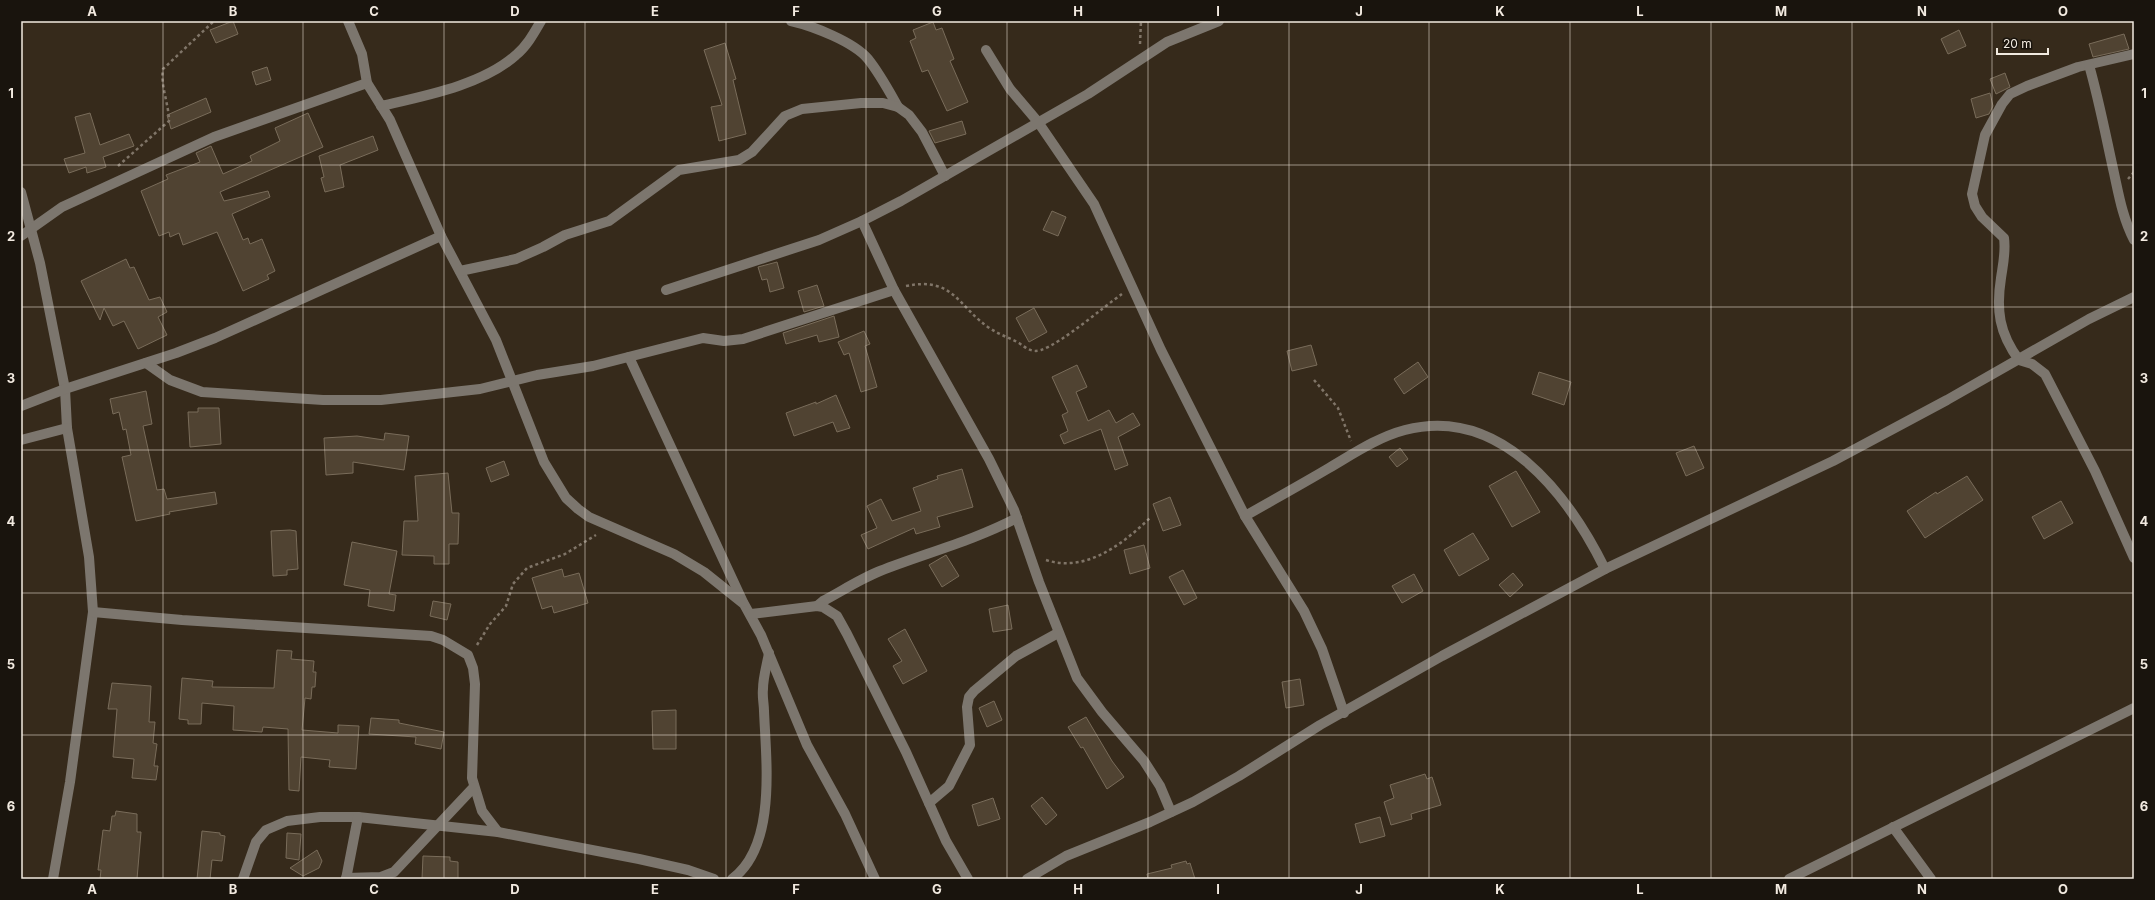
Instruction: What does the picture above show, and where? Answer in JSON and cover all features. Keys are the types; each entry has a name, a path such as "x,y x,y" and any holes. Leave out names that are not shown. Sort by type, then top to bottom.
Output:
{"street":[{"path":"348,21 362,54 367,83 392,125 441,236 496,340 554,480 566,498 589,517 674,554 704,572 744,604"},
{"path":"381,106 466,82 491,72 505,64 525,46 541,21"},
{"path":"791,21 849,44 867,58 880,75 898,107"},
{"path":"666,290 819,240 862,221 901,201 1088,94 1142,60 1167,42 1220,21"},
{"path":"986,50 1010,89 1038,122 1094,204 1132,286 1246,516 1304,611 1322,649 1344,713"},
{"path":"2134,54 2089,65 2027,86 2010,94 1991,122 1978,165 1972,194 1975,206 1982,217 2004,238 2004,257 1999,303 2000,323 2006,339 2019,360 2032,364 2045,374 2095,471 2134,558"},
{"path":"2089,65 2099,99 2104,131 2121,210 2134,240"},
{"path":"21,236 62,207 214,137 367,83"},
{"path":"460,271 516,259 565,235 609,221 678,170 739,160 752,152 779,122 793,112 821,106 883,103 898,107 909,115 919,127 945,176"},
{"path":"21,192 40,263 65,389 67,428 89,557 93,612 70,782 53,879"},
{"path":"862,221 894,290 986,453 1017,518 1058,633 1077,678 1102,712 1144,761 1160,786 1171,812"},
{"path":"21,406 65,389 146,363 215,338 441,236"},
{"path":"146,363 170,380 202,392 323,400 381,400 427,394 469,391 550,372 593,366 703,338 724,341 743,339 894,290"},
{"path":"1027,879 1066,856 1171,812 1239,776 1320,725 1344,713 1442,656 1605,569 1833,461 2019,360 2089,319 2134,297"},
{"path":"629,357 744,604 751,614 769,653 807,745 845,814 875,879"},
{"path":"1246,516 1354,453 1397,433 1427,426 1449,425 1469,429 1492,438 1530,463 1556,492 1594,546 1605,569"},
{"path":"21,440 67,428"},
{"path":"817,606 823,601 878,572 959,544 1017,518"},
{"path":"751,614 817,606 823,607 837,616 862,661 946,841 968,879"},
{"path":"93,612 204,622 431,636 463,651 468,655 472,663 475,684 472,770 474,787 482,811 498,832"},
{"path":"929,803 948,786 970,745 967,706 969,697 974,691 1016,656 1058,633"},
{"path":"732,879 748,863 754,852 759,841 765,812 763,689 769,653"},
{"path":"1789,879 2134,708"},
{"path":"358,816 346,878 381,877 394,872 474,787"},
{"path":"244,879 256,842 262,833 274,826 286,821 320,816 358,816 498,832 639,859 688,870 714,879"},
{"path":"1893,827 1931,879"}],"path":[{"path":"112,170 169,121 169,107 162,77 164,69 214,21"},
{"path":"1142,21 1140,42 1142,60"},
{"path":"894,290 915,285 937,285 957,297 992,330 1029,350 1040,350 1057,342 1132,286"},
{"path":"1314,380 1338,408 1354,453"},
{"path":"1029,552 1047,561 1066,564 1097,557 1131,537 1151,517"},
{"path":"472,663 479,640 490,624 506,606 513,584 520,574 535,563 565,554 610,526"}],"building":[{"path":"233,21 238,34 216,43 210,30"},
{"path":"933,22 936,30 942,28 954,59 950,61 968,102 947,111 928,70 922,72 910,41 916,38 913,30"},
{"path":"1959,30 1966,46 1948,54 1941,39"},
{"path":"2124,34 2129,49 2093,57 2089,44"},
{"path":"725,43 736,79 733,80 746,134 719,141 711,107 722,105 704,50"},
{"path":"267,67 271,80 256,85 252,72"},
{"path":"2005,73 2010,87 1996,94 1990,79"},
{"path":"1990,93 1993,106 1989,114 1976,118 1971,99"},
{"path":"206,98 211,112 171,129 167,115"},
{"path":"90,113 100,145 129,134 134,146 103,157 106,167 87,173 86,167 69,173 64,159 85,153 75,117"},
{"path":"308,113 323,147 220,192 224,201 268,191 270,197 232,214 243,240 248,238 250,244 262,239 275,271 267,275 269,279 243,291 217,232 183,245 179,233 170,237 169,232 159,236 141,191 168,179 166,175 200,162 196,153 211,146 223,174 252,161 250,156 280,141 275,128"},
{"path":"962,121 966,134 935,143 929,131"},
{"path":"373,136 378,150 340,165 344,187 325,192 321,178 324,177 319,156"},
{"path":"1052,211 1066,217 1058,236 1043,230"},
{"path":"126,259 130,268 134,267 149,300 160,297 167,312 158,317 167,335 138,349 124,321 113,326 104,308 100,320 81,281"},
{"path":"777,262 784,288 770,292 767,279 762,280 758,267"},
{"path":"817,285 824,306 804,312 798,291"},
{"path":"1034,308 1047,332 1029,342 1016,318"},
{"path":"834,316 839,337 819,342 817,335 786,344 783,333"},
{"path":"864,331 870,344 865,346 877,387 861,392 849,353 844,355 838,342"},
{"path":"1311,345 1317,365 1292,371 1287,351"},
{"path":"1418,362 1428,377 1404,394 1394,379"},
{"path":"1077,365 1087,387 1076,392 1088,421 1109,410 1116,423 1133,413 1140,425 1118,437 1128,465 1115,470 1101,429 1064,444 1060,435 1068,431 1062,415 1068,412 1052,377"},
{"path":"1539,372 1571,382 1564,405 1532,394"},
{"path":"146,391 152,424 143,426 157,490 164,489 167,499 215,492 217,504 169,512 170,514 136,521 122,457 131,455 126,429 123,430 119,412 113,414 110,399"},
{"path":"836,395 850,428 837,432 833,422 794,436 786,413 816,402 816,404"},
{"path":"198,408 219,408 221,444 190,447 188,412 198,412"},
{"path":"385,433 409,436 404,470 353,462 353,473 326,475 324,438 357,436 384,440"},
{"path":"1694,446 1704,468 1686,476 1676,453"},
{"path":"1400,448 1408,459 1397,467 1389,457"},
{"path":"504,461 509,475 491,482 486,468"},
{"path":"962,469 973,507 937,517 940,527 916,534 914,528 868,549 861,535 877,528 867,506 881,499 892,521 921,511 913,488 938,479 937,476"},
{"path":"1516,471 1540,512 1512,527 1489,486"},
{"path":"448,473 452,513 459,513 458,544 449,544 449,564 434,564 434,556 402,555 404,521 418,521 415,476"},
{"path":"1967,476 1983,500 1925,538 1907,511 1936,492 1937,494"},
{"path":"1170,497 1181,525 1163,531 1153,504"},
{"path":"2061,501 2073,523 2044,539 2032,517"},
{"path":"271,531 296,531 298,569 287,570 287,575 273,576"},
{"path":"1473,533 1489,559 1459,576 1444,550"},
{"path":"352,542 397,551 389,594 396,595 394,611 368,606 370,590 344,585"},
{"path":"1144,545 1150,568 1130,574 1124,550"},
{"path":"946,555 959,576 942,587 929,565"},
{"path":"562,569 564,577 579,573 588,603 554,613 552,606 542,609 532,578"},
{"path":"1183,570 1197,598 1184,605 1169,577"},
{"path":"1513,573 1523,585 1510,597 1499,585"},
{"path":"1414,574 1423,591 1402,603 1392,586"},
{"path":"433,601 451,604 447,620 430,616"},
{"path":"1008,605 1012,629 993,632 989,609"},
{"path":"905,629 927,671 903,684 893,666 902,661 888,639"},
{"path":"277,650 292,651 291,659 314,661 313,672 316,672 315,687 312,687 311,699 305,698 302,730 338,733 338,725 359,726 356,769 329,767 330,760 301,757 299,791 289,790 288,729 263,727 262,732 233,730 234,706 202,703 201,724 188,724 188,720 179,719 182,678 213,681 212,687 274,688"},
{"path":"1300,679 1304,705 1286,708 1282,682"},
{"path":"112,683 151,686 149,722 155,722 153,743 157,744 154,766 158,766 156,780 132,778 134,759 113,757 117,709 108,709"},
{"path":"994,701 1002,720 987,727 979,708"},
{"path":"676,710 676,749 653,749 652,711"},
{"path":"1086,717 1112,761 1124,777 1107,789 1083,747 1081,748 1068,727"},
{"path":"371,718 399,720 399,723 444,732 441,749 415,744 416,737 369,734"},
{"path":"1425,774 1427,779 1432,777 1441,805 1411,814 1412,819 1391,825 1384,802 1394,798 1390,785"},
{"path":"1042,797 1057,815 1046,825 1031,806"},
{"path":"993,798 1000,819 978,826 972,805"},
{"path":"116,811 137,814 137,832 141,832 137,879 100,879 101,870 98,870 103,830 110,831 112,816 115,816"},
{"path":"1380,817 1385,836 1360,843 1355,824"},
{"path":"202,831 220,833 220,835 225,836 222,861 212,860 210,879 197,879"},
{"path":"287,833 301,834 299,860 286,858"},
{"path":"317,850 322,861 319,868 303,876 290,868"},
{"path":"423,856 450,857 450,861 458,862 458,879 422,879"},
{"path":"1186,861 1187,864 1190,863 1195,879 1148,879 1147,874 1172,868 1171,865"}]}
